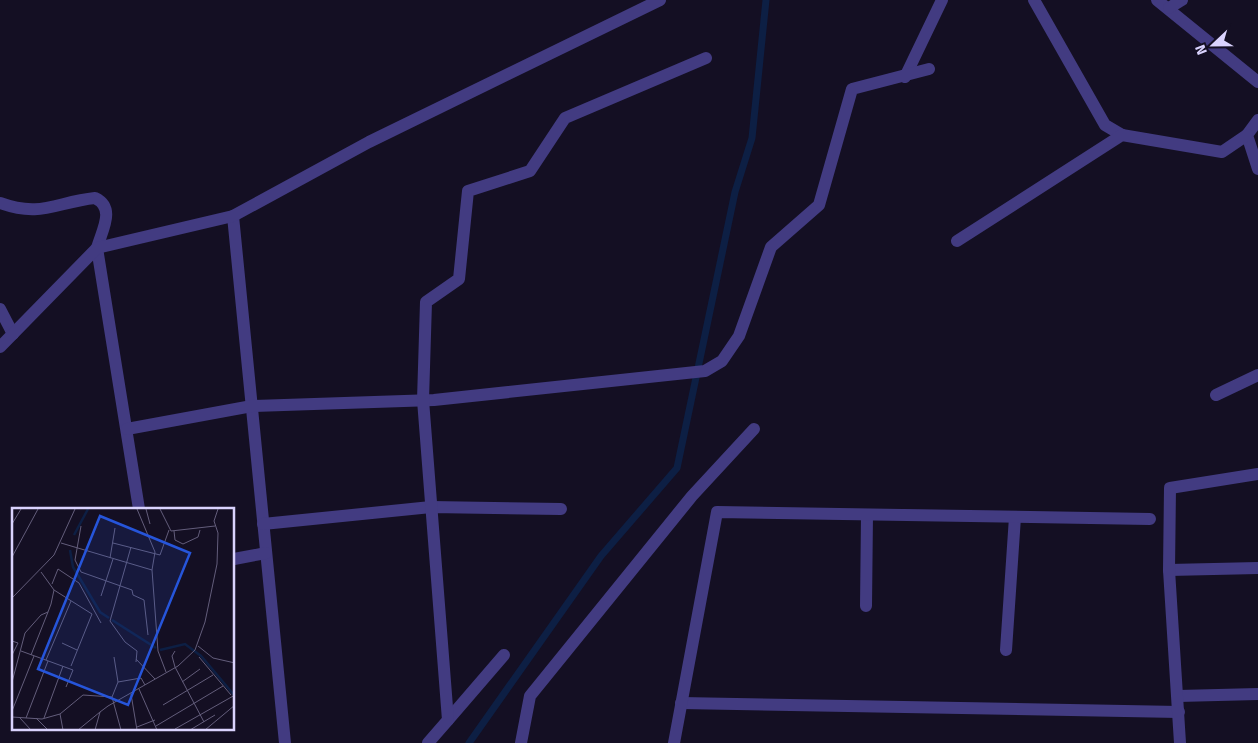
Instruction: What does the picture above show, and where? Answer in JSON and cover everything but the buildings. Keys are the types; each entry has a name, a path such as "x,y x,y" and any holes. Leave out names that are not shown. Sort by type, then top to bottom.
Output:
{"street":[{"path":"0,347 97,248 233,216 369,142 660,0"},
{"path":"905,77 942,0"},
{"path":"1034,0 1105,126 1122,135 1222,152 1247,135 1258,120"},
{"path":"1158,0 1258,82"},
{"path":"1169,8 1182,0"},
{"path":"448,720 423,400 426,302 459,279 468,190 530,171 565,118 706,58"},
{"path":"126,429 252,406 423,400 705,371 722,361 739,336 771,247 819,205 852,90 929,69"},
{"path":"957,241 1122,135"},
{"path":"1247,135 1258,169"},
{"path":"0,203 25,211 39,210 95,198 105,205 107,210 97,248 140,508"},
{"path":"233,216 285,743"},
{"path":"0,309 13,334"},
{"path":"1216,396 1258,375"},
{"path":"521,743 530,696 692,496 754,429"},
{"path":"1180,743 1169,570 1170,488 1258,474"},
{"path":"263,524 431,508 561,509"},
{"path":"674,743 717,512 1150,519"},
{"path":"866,606 867,515"},
{"path":"1006,650 1015,517"},
{"path":"235,559 266,553"},
{"path":"1169,570 1258,568"},
{"path":"428,743 504,655"},
{"path":"1178,696 1258,694"},
{"path":"681,703 1178,712"}],"waterway":[{"path":"469,743 601,556 677,468 735,192 752,138 766,0"}]}
